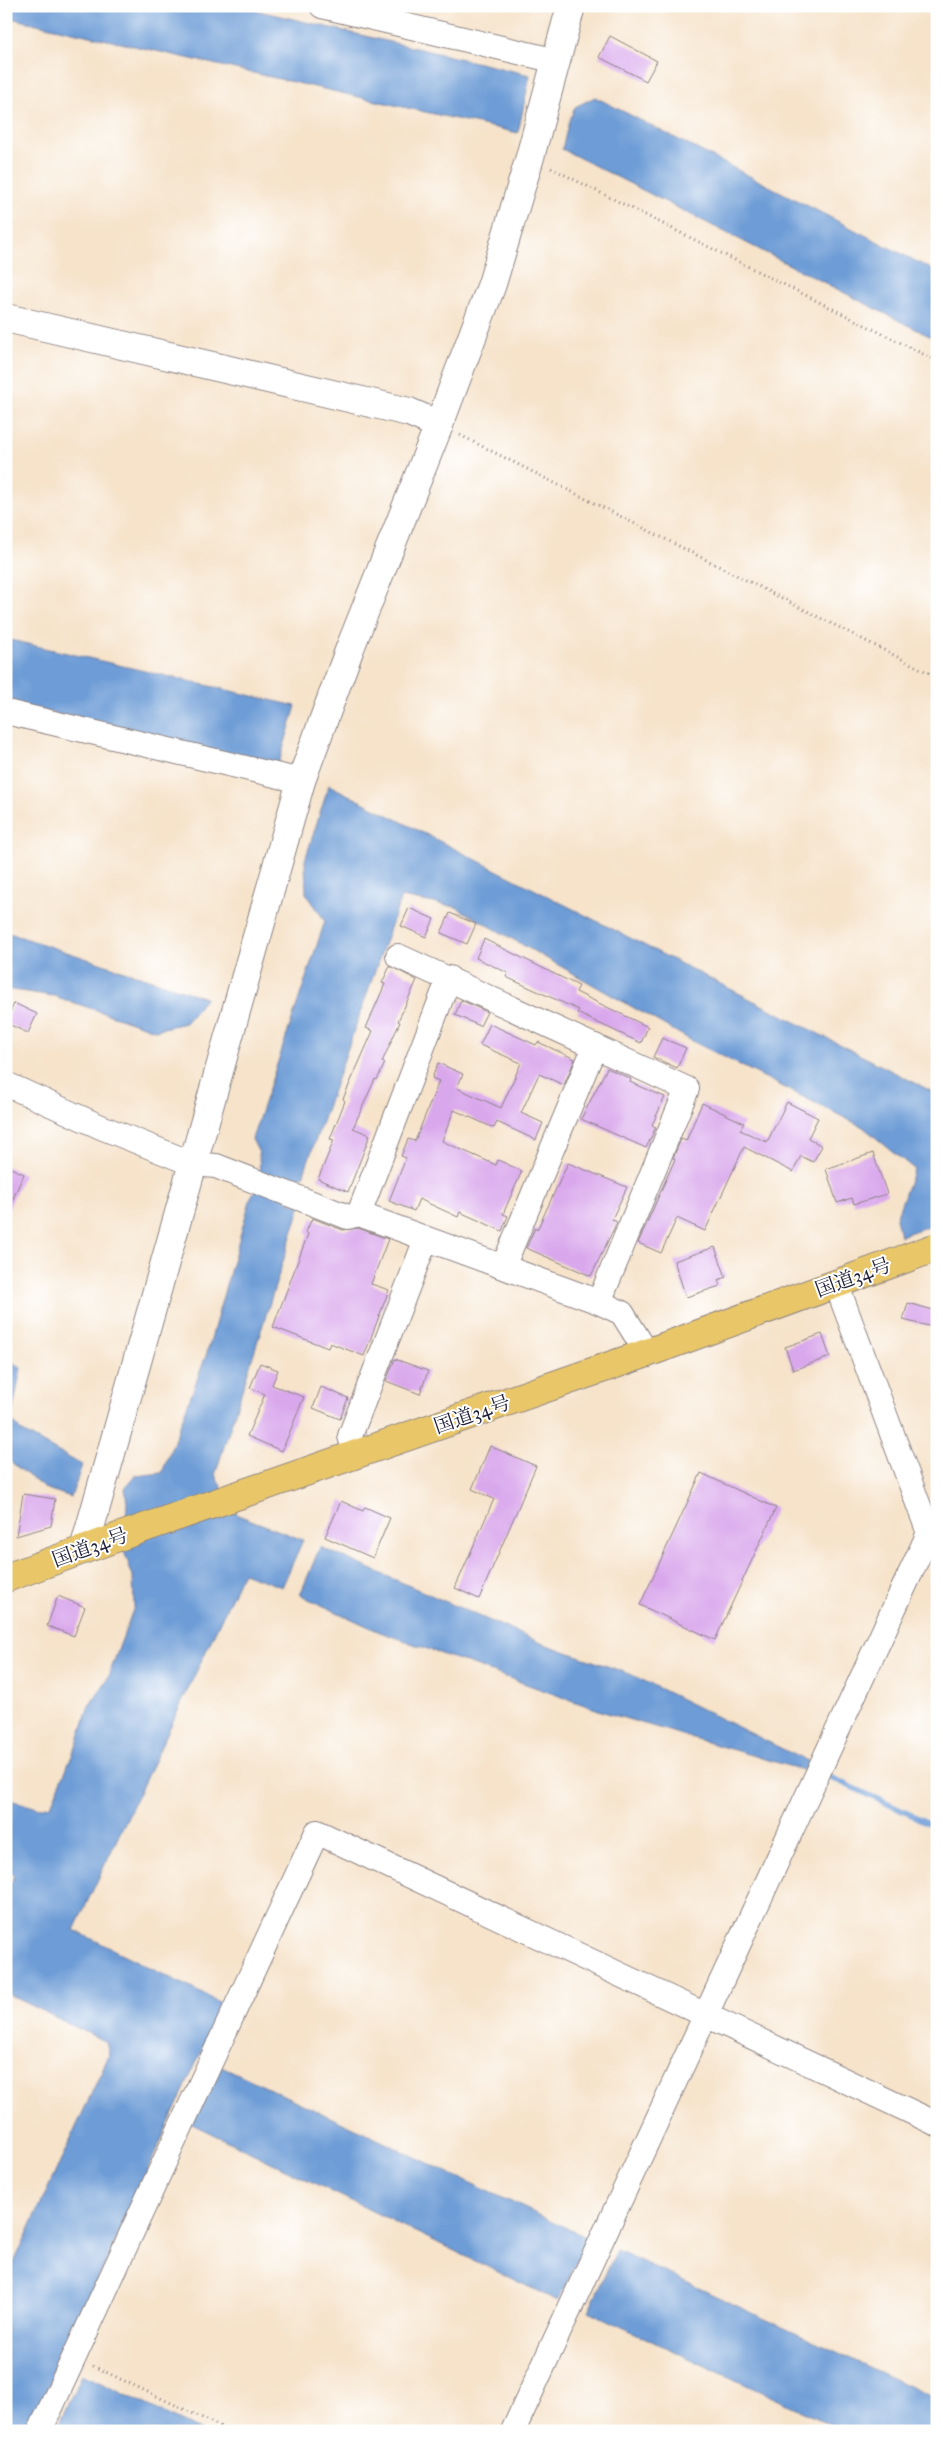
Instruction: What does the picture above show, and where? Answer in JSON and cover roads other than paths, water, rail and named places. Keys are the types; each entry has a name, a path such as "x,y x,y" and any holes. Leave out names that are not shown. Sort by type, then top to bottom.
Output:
{"highway":[{"name":"国道34号","path":"6,1578 231,1497 647,1353 937,1247"}],"street":[{"path":"322,6 557,61"},
{"path":"84,1549 301,781 350,648 439,425 492,284 530,158 571,6"},
{"path":"6,318 409,412 439,425"},
{"path":"6,712 301,781"},
{"path":"398,956 687,1089 599,1302"},
{"path":"359,1214 449,978"},
{"path":"503,1267 595,1046"},
{"path":"6,1084 101,1127 193,1164 216,1166 348,1216 359,1214 599,1302 622,1313 647,1353"},
{"path":"355,1454 350,1436 426,1238"},
{"path":"513,2431 933,1535 836,1283"},
{"path":"40,2431 317,1832 937,2124"}],"water":[{"path":"6,6 238,6 530,75 518,133 6,17"},
{"path":"595,97 937,272 937,340 562,149 569,121 575,107"},
{"path":"6,639 296,706 278,766 6,702"},
{"path":"329,785 937,1094 937,1171 929,1185 937,1199 937,1223 900,1236 896,1218 914,1169 863,1127 694,1042 456,907 401,897 303,1176 292,1181 287,1201 301,1205 215,1475 238,1515 303,1540 282,1587 243,1573 74,1930 223,2004 29,2431 6,2431 6,2280 109,2055 106,2042 6,1993 6,1894 15,1875 6,1869 6,1799 38,1808 51,1805 77,1744 89,1706 107,1680 134,1607 133,1576 124,1551 127,1503 125,1488 135,1476 162,1473 207,1353 251,1197 260,1182 259,1153 252,1139 325,921 306,893 305,860"},
{"path":"6,932 206,998 185,1023 155,1030 54,996 6,989"},
{"path":"6,1358 21,1368 11,1419 21,1431 82,1465 71,1497 44,1488 6,1458"},
{"path":"320,1547 541,1643 630,1674 809,1762 806,1771 607,1713 380,1632 300,1595"},
{"path":"217,2064 588,2238 558,2301 190,2123"},
{"path":"617,2250 937,2399 937,2431 845,2431 588,2311"},
{"path":"82,2374 202,2431 55,2431"}],"waterway":[{"path":"828,1776 937,1827"}]}
